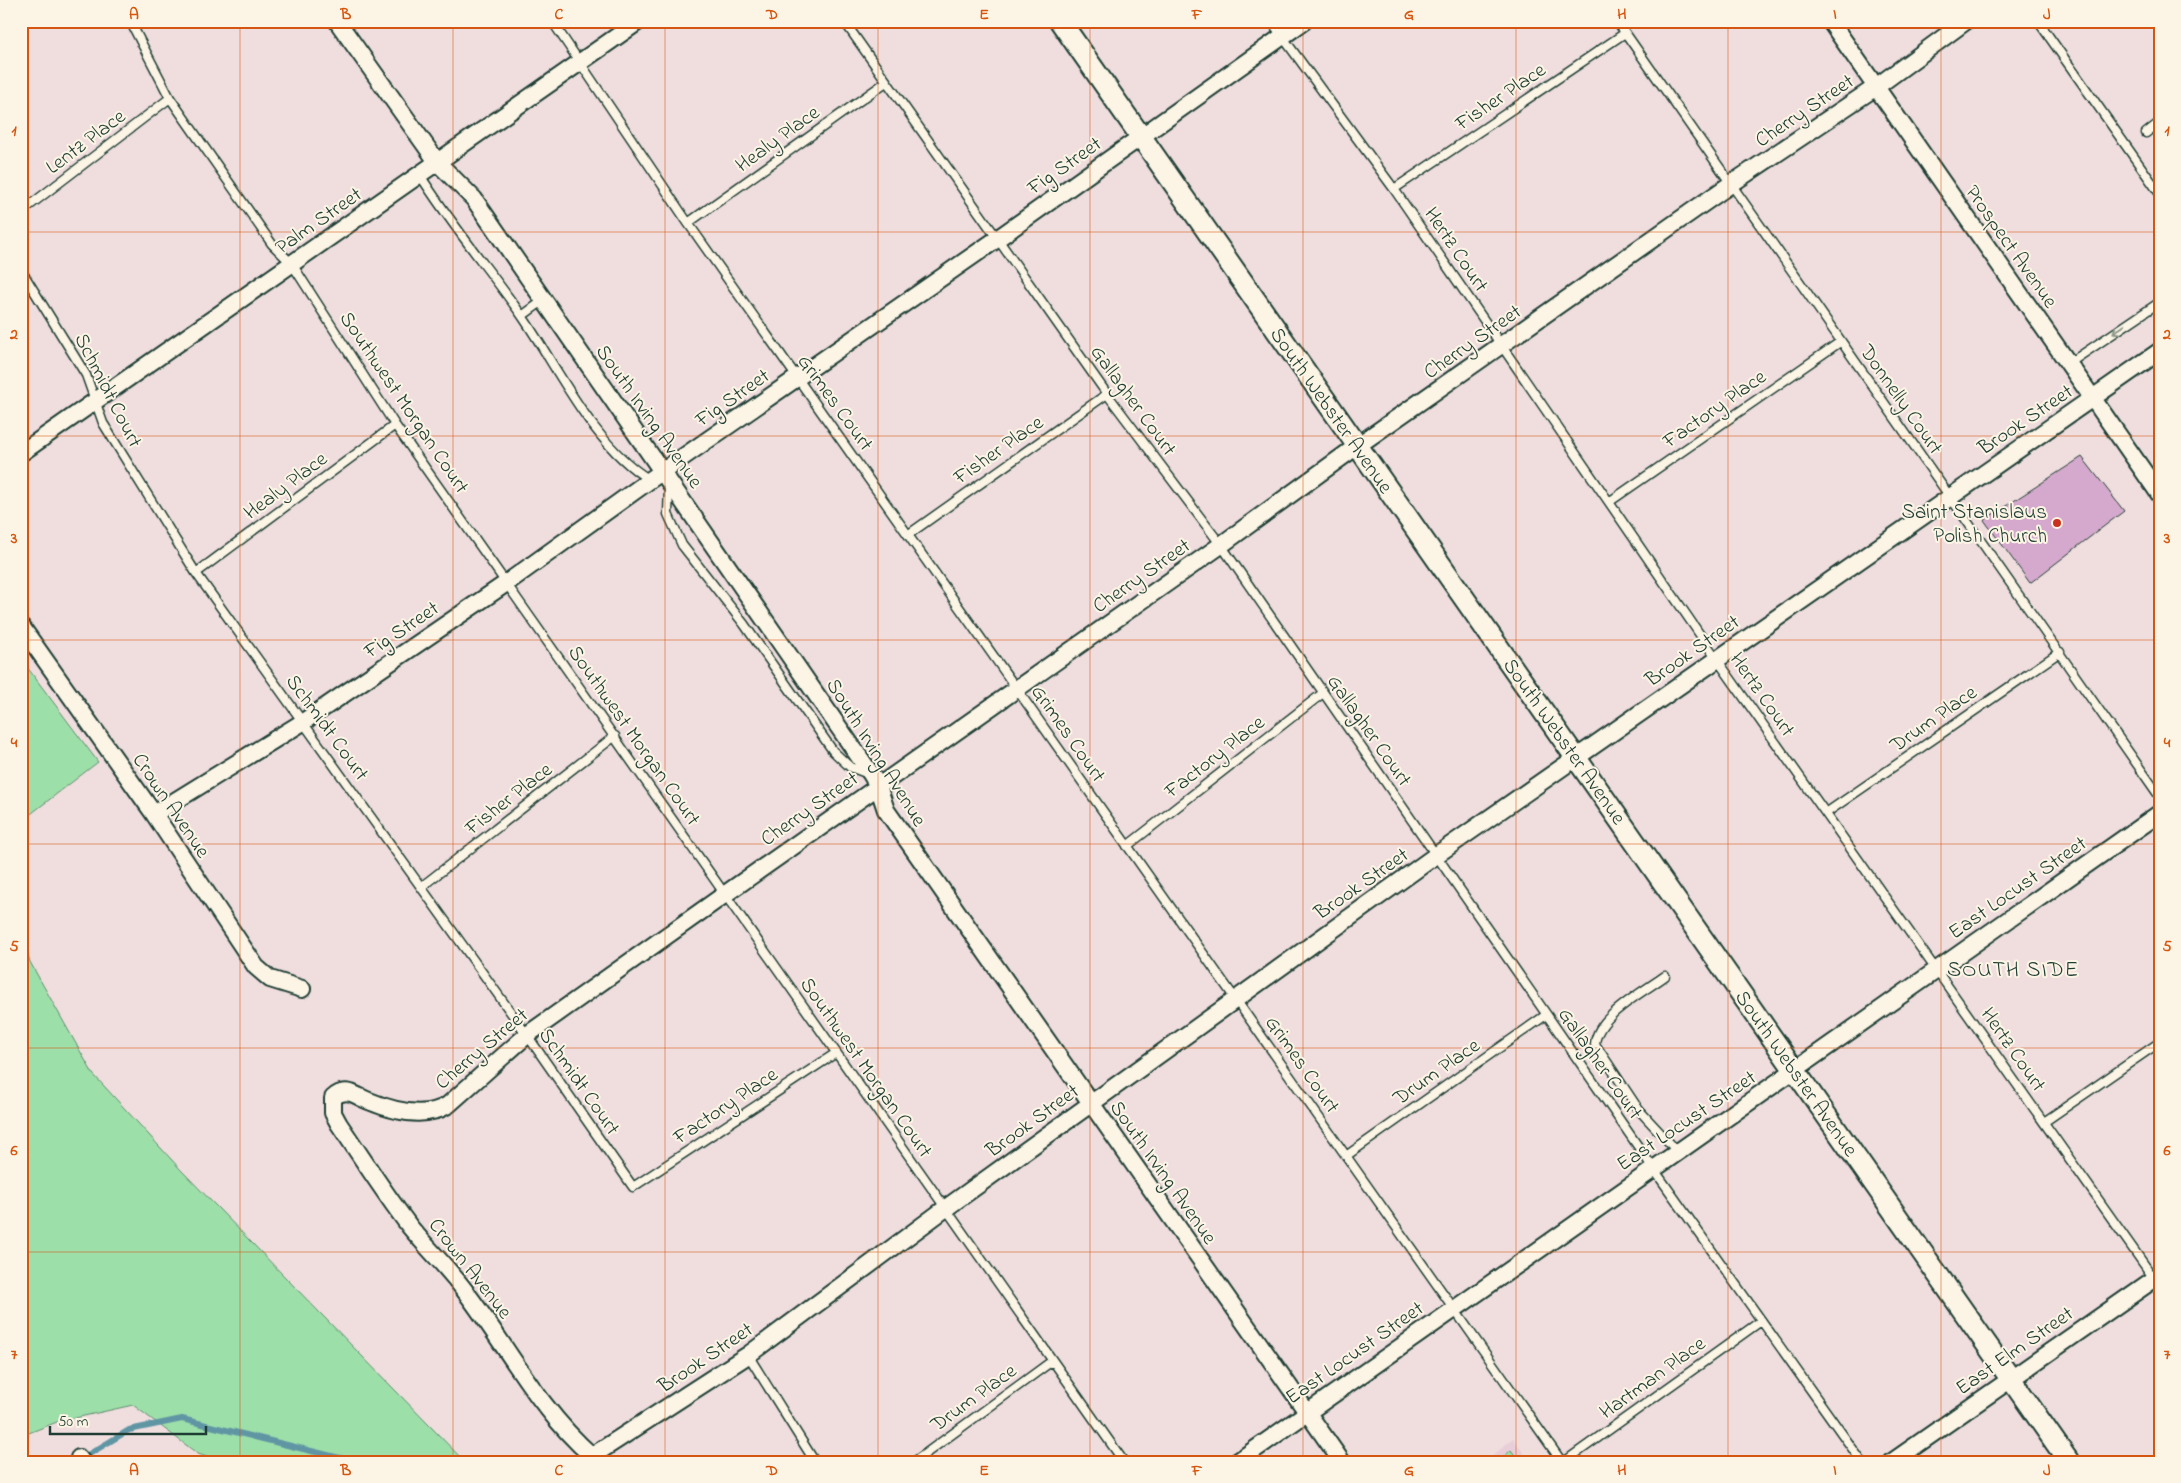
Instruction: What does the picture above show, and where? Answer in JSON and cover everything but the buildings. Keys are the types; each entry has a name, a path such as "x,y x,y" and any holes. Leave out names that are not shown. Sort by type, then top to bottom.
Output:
{"street":[{"name":"South Irving Avenue","path":"336,21 438,163 474,199 544,300 660,477 874,780 886,810 1342,1462"},
{"name":"Palm Street","path":"21,453 639,21"},
{"name":"South Webster Avenue","path":"1060,21 1796,1071 2009,1379 2069,1462"},
{"name":"Fig Street","path":"154,814 303,722 508,582 660,477 797,378 1142,137 1304,21"},
{"name":"Prospect Avenue","path":"1830,21 2160,495"},
{"name":"Cherry Street","path":"333,1098 337,1094 351,1093 395,1109 412,1112 438,1110 466,1090 527,1035 724,895 874,780 1016,688 1731,184 1876,87 1966,21"},
{"name":"Brook Street","path":"592,1456 748,1355 946,1208 1435,856 1577,759 1716,658 2160,351"},
{"name":"Crown Avenue","path":"21,626 154,814 256,967 270,979 302,989"},
{"name":"East Locust Street","path":"1237,1462 1652,1168 1796,1071 1936,969 2160,813"},
{"name":"Crown Avenue","path":"333,1098 333,1113 339,1124 410,1227 464,1289 534,1392 571,1438 592,1456"},
{"name":"East Elm Street","path":"1892,1462 2009,1379 2158,1280"}],"lane":[{"name":"Southwest Morgan Court","path":"130,21 170,98 272,244 292,264 395,425 508,582 724,895 1124,1462"},
{"name":"Grimes Court","path":"552,21 688,223 1236,998 1453,1309 1563,1462"},
{"name":"Gallagher Court","path":"844,21 1107,394 1220,545 1652,1168 1862,1462"},
{"name":"Hertz Court","path":"1271,21 1394,189 1716,658 2158,1280"},
{"name":"Donnelly Court","path":"1617,21 2160,797"},
{"path":"2038,21 2160,194"},
{"name":"Fisher Place","path":"1394,189 1625,33"},
{"name":"Healy Place","path":"688,223 886,82"},
{"name":"Lentz Place","path":"21,212 170,98"},
{"path":"2146,133 2160,122"},
{"path":"420,175 522,316 572,394 616,454 637,472 660,477 668,514 682,545 744,624 832,751 850,767 874,780"},
{"name":"Schmidt Court","path":"21,270 86,375 103,423 196,573 527,1035 633,1187"},
{"path":"522,316 544,300"},
{"path":"2068,364 2160,302"},
{"name":"Factory Place","path":"1609,502 1840,342"},
{"name":"Fisher Place","path":"909,534 1107,394"},
{"name":"Healy Place","path":"196,573 395,425"},
{"name":"Drum Place","path":"1826,813 2060,652"},
{"name":"Factory Place","path":"1127,846 1323,693"},
{"name":"Fisher Place","path":"421,887 615,736"},
{"path":"1665,976 1606,1019 1596,1034 1595,1044 1639,1110 1677,1151"},
{"name":"Drum Place","path":"1346,1156 1546,1015"},
{"path":"2044,1122 2160,1042"},
{"name":"Factory Place","path":"633,1187 836,1053"},
{"name":"Hartman Place","path":"1563,1462 1761,1321"},
{"path":"748,1355 815,1462"},
{"name":"Drum Place","path":"914,1462 1052,1361"}],"shaded area":[{"path":"1513,1438 1530,1462 1486,1462"}],"green space":[{"path":"21,659 98,762 23,820 21,827"},
{"path":"21,928 30,962 93,1074 181,1170 465,1462 222,1462 198,1454 133,1405 57,1422 21,1436"},
{"path":"1511,1450 1520,1462 1498,1462"}],"waterway":[{"path":"81,1459 129,1430 182,1419 356,1462"},
{"path":"2089,1462 2093,1460"}],"place":[{"name":"Saint Stanislaus Polish Church","path":"2057,523"}],"district":[{"name":"SOUTH SIDE","path":"2013,968"}]}
